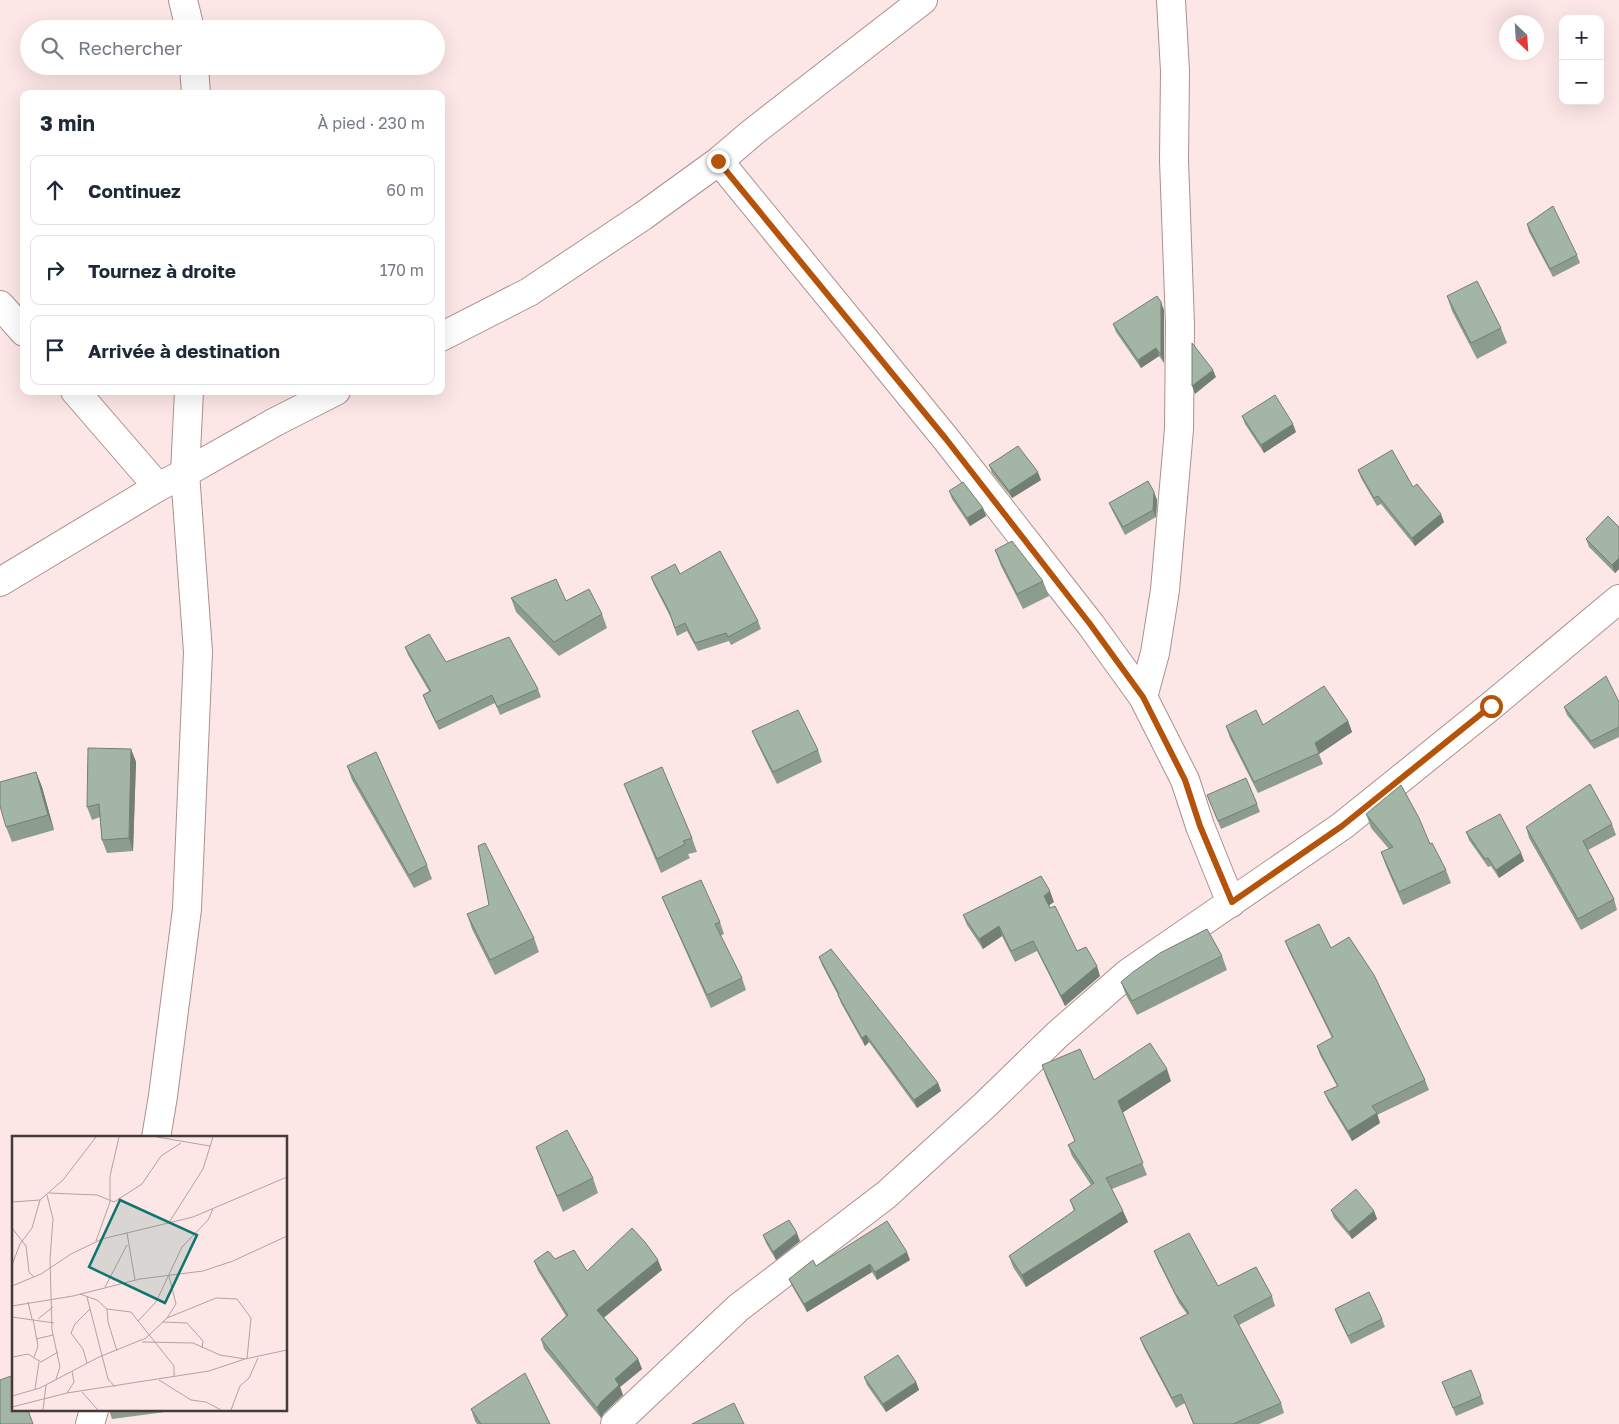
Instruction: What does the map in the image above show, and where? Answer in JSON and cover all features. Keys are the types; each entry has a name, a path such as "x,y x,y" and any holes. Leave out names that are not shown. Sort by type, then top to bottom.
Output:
{"street":[{"path":"183,0 188,20"},
{"path":"445,335 529,292 643,216 718,161 923,0"},
{"path":"1143,697 1155,653 1165,590 1179,429 1180,324 1174,160 1175,71 1171,0"},
{"path":"195,75 196,90"},
{"path":"718,161 946,439 1090,624 1143,697 1185,780 1200,826 1232,902"},
{"path":"0,305 20,328"},
{"path":"78,395 158,487"},
{"path":"156,1136 164,1096 187,909 198,652 185,474 189,395"},
{"path":"0,582 158,487 185,474 275,422 328,395"},
{"path":"615,1424 738,1308 886,1195 985,1105 1057,1035 1128,973 1342,826 1491,706 1619,599"}],"building":[{"path":"1553,206 1577,255 1550,269 1527,224"},
{"path":"1477,281 1501,328 1471,343 1447,296"},
{"path":"1157,296 1161,302 1161,355 1156,348 1138,360 1113,324"},
{"path":"1192,343 1213,370 1192,386"},
{"path":"1275,395 1293,424 1261,445 1242,416"},
{"path":"1018,446 1038,472 1009,491 989,465"},
{"path":"1392,450 1413,487 1417,484 1441,514 1412,538 1378,496 1374,498 1358,470"},
{"path":"1148,481 1154,492 1153,510 1123,527 1109,503"},
{"path":"963,482 983,508 967,518 949,491"},
{"path":"1608,516 1619,527 1619,558 1612,565 1586,539"},
{"path":"1012,541 1043,581 1017,594 995,550"},
{"path":"720,551 758,621 728,637 726,633 695,643 685,623 675,628 669,611 651,577 675,564 680,574"},
{"path":"556,579 566,601 589,589 602,614 554,642 511,598"},
{"path":"429,634 446,662 509,637 538,689 497,707 492,695 436,722 423,695 431,691 405,647"},
{"path":"1606,676 1619,702 1619,727 1591,741 1564,707"},
{"path":"1324,686 1348,721 1315,743 1319,753 1254,782 1226,726 1256,710 1263,725"},
{"path":"798,710 818,750 773,772 752,731"},
{"path":"88,748 131,749 129,838 102,840 99,804 87,807"},
{"path":"376,752 427,865 409,875 347,766"},
{"path":"662,767 692,838 683,841 685,844 657,859 624,784"},
{"path":"36,772 48,815 6,827 0,806 0,782"},
{"path":"1246,778 1257,804 1218,821 1207,795"},
{"path":"1590,784 1612,824 1583,841 1614,899 1578,919 1526,827"},
{"path":"1401,785 1419,818 1430,844 1432,843 1446,870 1399,892 1381,852 1393,847 1366,814"},
{"path":"1500,814 1521,853 1496,870 1488,858 1485,859 1466,832"},
{"path":"485,843 534,938 490,960 467,914 489,905 478,846"},
{"path":"1041,876 1050,891 1044,896 1050,908 1055,906 1077,951 1086,947 1097,966 1061,996 1033,941 1011,951 999,926 979,939 963,915"},
{"path":"701,880 720,922 715,924 742,978 707,995 662,897"},
{"path":"1319,924 1331,948 1349,937 1374,975 1425,1080 1372,1106 1377,1113 1348,1131 1324,1092 1338,1086 1317,1046 1333,1037 1285,941"},
{"path":"1207,929 1222,956 1132,1001 1121,982 1160,953"},
{"path":"831,949 938,1083 914,1100 866,1035 862,1038 838,995 819,957"},
{"path":"1150,1043 1167,1069 1118,1101 1143,1163 1106,1178 1123,1211 1022,1275 1009,1256 1075,1210 1070,1200 1094,1183 1068,1145 1075,1141 1042,1065 1080,1049 1094,1080"},
{"path":"567,1130 593,1178 557,1196 536,1147"},
{"path":"1356,1189 1374,1211 1349,1232 1331,1210"},
{"path":"789,1220 797,1233 773,1252 763,1235"},
{"path":"887,1221 907,1252 875,1272 870,1264 804,1304 789,1279 813,1260 816,1266"},
{"path":"632,1228 658,1260 597,1310 638,1359 615,1379 619,1385 597,1408 541,1339 568,1315 534,1261 548,1251 555,1259 574,1250 587,1271"},
{"path":"1189,1233 1218,1286 1256,1267 1272,1296 1234,1316 1281,1403 1233,1424 1194,1424 1181,1394 1172,1398 1140,1338 1189,1313 1175,1293 1154,1251"},
{"path":"1369,1292 1382,1319 1348,1336 1335,1309"},
{"path":"898,1355 916,1382 883,1404 864,1377"},
{"path":"1471,1370 1481,1396 1453,1408 1442,1382"},
{"path":"525,1373 550,1424 481,1424 471,1409"},
{"path":"12,1376 12,1412 29,1412 33,1424 0,1424 0,1380"},
{"path":"734,1403 744,1424 692,1424"}],"route":[{"path":"718,161 946,439 1090,624 1143,697 1185,780 1200,826 1232,902 1342,826 1491,706"}]}
